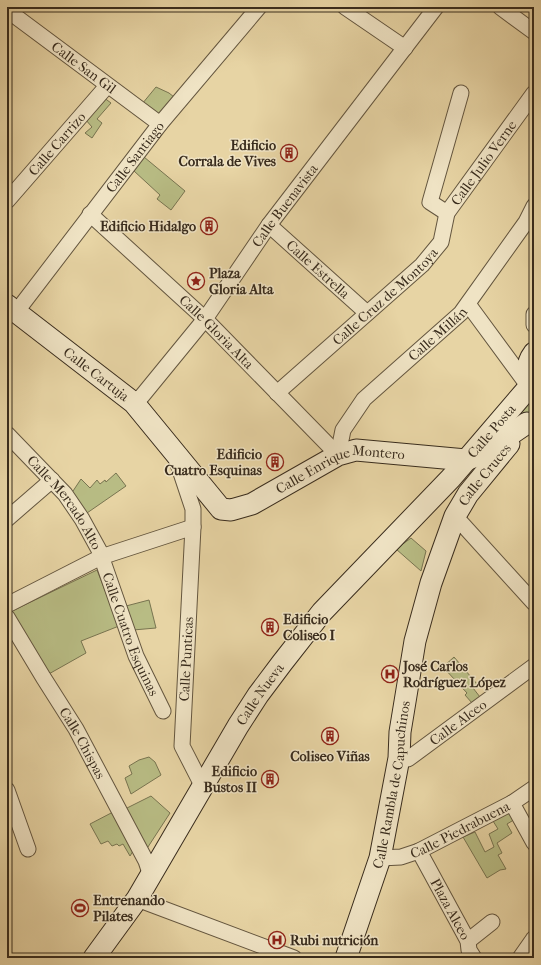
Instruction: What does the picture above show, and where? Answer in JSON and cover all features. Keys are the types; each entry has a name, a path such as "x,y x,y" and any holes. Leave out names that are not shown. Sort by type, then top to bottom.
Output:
{"main road":[{"name":"Calle Cartuja","path":"12,308 134,403 221,509"},
{"path":"531,386 528,366 534,353"},
{"name":"Calle Posta","path":"466,460 531,386"},
{"name":"Calle Posta","path":"466,460 483,453 530,421"},
{"name":"Calle Cruces","path":"455,516 468,494 530,421"},
{"name":"Calle Enrique Montero","path":"221,509 231,510 252,504 338,456 356,450 466,460"},
{"name":"Calle Nueva","path":"94,958 137,899 150,873 258,695 322,612 395,537 466,460"},
{"name":"Calle Rambla de Capuchinos","path":"346,958 380,858 398,758 400,732 415,641 430,583 455,516"}],"street":[{"name":"Calle Santiago","path":"12,308 90,214 160,124 259,7"},
{"path":"345,7 405,48"},
{"name":"Calle Buenavista","path":"134,403 142,396 205,319 269,225 436,7"},
{"path":"500,7 534,32"},
{"name":"Calle San Gil","path":"11,12 107,86 160,124"},
{"name":"Calle Carrizo","path":"7,201 107,86"},
{"path":"447,213 430,202 461,93"},
{"name":"Calle Julio Verne","path":"447,213 534,93"},
{"name":"Calle Millán","path":"338,456 343,430 364,399 461,313 528,227 534,206"},
{"name":"Calle Cruz de Montoya","path":"277,393 422,265 441,242 447,213"},
{"name":"Calle Gloria Alta","path":"90,214 205,319 338,456"},
{"name":"Calle Estrella","path":"269,225 367,313"},
{"path":"468,304 531,386"},
{"path":"534,314 534,325"},
{"name":"Calle Mercado Alto","path":"7,434 65,494 82,519 101,556"},
{"name":"Calle Cartuja","path":"175,454 193,509 193,527"},
{"path":"7,519 52,480"},
{"path":"455,516 534,604"},
{"path":"7,605 101,556 193,527"},
{"name":"Calle Punticas","path":"193,527 182,746 203,787"},
{"name":"Calle Cuatro Esquinas","path":"101,556 136,656 163,711"},
{"name":"Calle Chispas","path":"7,617 43,678 76,728 121,812 150,873"},
{"name":"Calle Alceo","path":"398,758 408,759 534,666"},
{"name":"Calle Piedrabuena","path":"380,858 401,857 419,851 512,803 534,788"},
{"path":"7,790 28,848"},
{"path":"512,803 534,844"},
{"name":"Plaza Alceo","path":"419,851 468,941 492,922"},
{"path":"137,899 294,958"},
{"path":"520,958 534,938"},
{"path":"468,941 469,950 474,958"}],"green space":[{"path":"156,87 174,97 159,117 142,104"},
{"path":"103,97 111,103 97,119 102,123 92,138 85,133 92,127 85,119"},
{"path":"144,157 185,191 171,210 157,199 160,195 134,171"},
{"path":"524,399 534,406 534,410 520,417 492,441"},
{"path":"116,473 126,486 87,513 71,494 81,479 90,488 97,480 100,484 105,480 106,482"},
{"path":"411,538 426,551 421,571 396,549"},
{"path":"97,570 119,626 81,641 86,653 47,675 12,611"},
{"path":"149,600 156,628 133,630 126,606"},
{"path":"454,657 477,684 473,688 480,697 472,703 465,695 467,693 443,667"},
{"path":"149,757 155,762 161,775 131,794 125,778 132,774 129,766 139,760"},
{"path":"151,796 170,813 146,850 125,809"},
{"path":"512,810 517,818 507,824 512,833 497,843 502,853 498,855 506,869 500,870 487,878 463,837 475,832 485,852 494,847 489,834 498,829 493,821"},
{"path":"115,811 135,848 130,856 123,844 119,846 117,844 112,846 108,841 101,844 90,824"}],"place":[{"name":"Edificio Corrala de Vives","path":"289,153"},
{"name":"Edificio Hidalgo","path":"209,226"},
{"name":"Plaza Gloria Alta","path":"196,281"},
{"name":"Edificio Cuatro Esquinas","path":"275,462"},
{"name":"Edificio Coliseo I","path":"270,627"},
{"name":"José Carlos Rodríguez López","path":"390,674"},
{"name":"Coliseo Viñas","path":"330,736"},
{"name":"Edificio Bustos II","path":"270,779"},
{"name":"Entrenando Pilates","path":"80,908"},
{"name":"Rubi nutrición","path":"277,940"}]}
